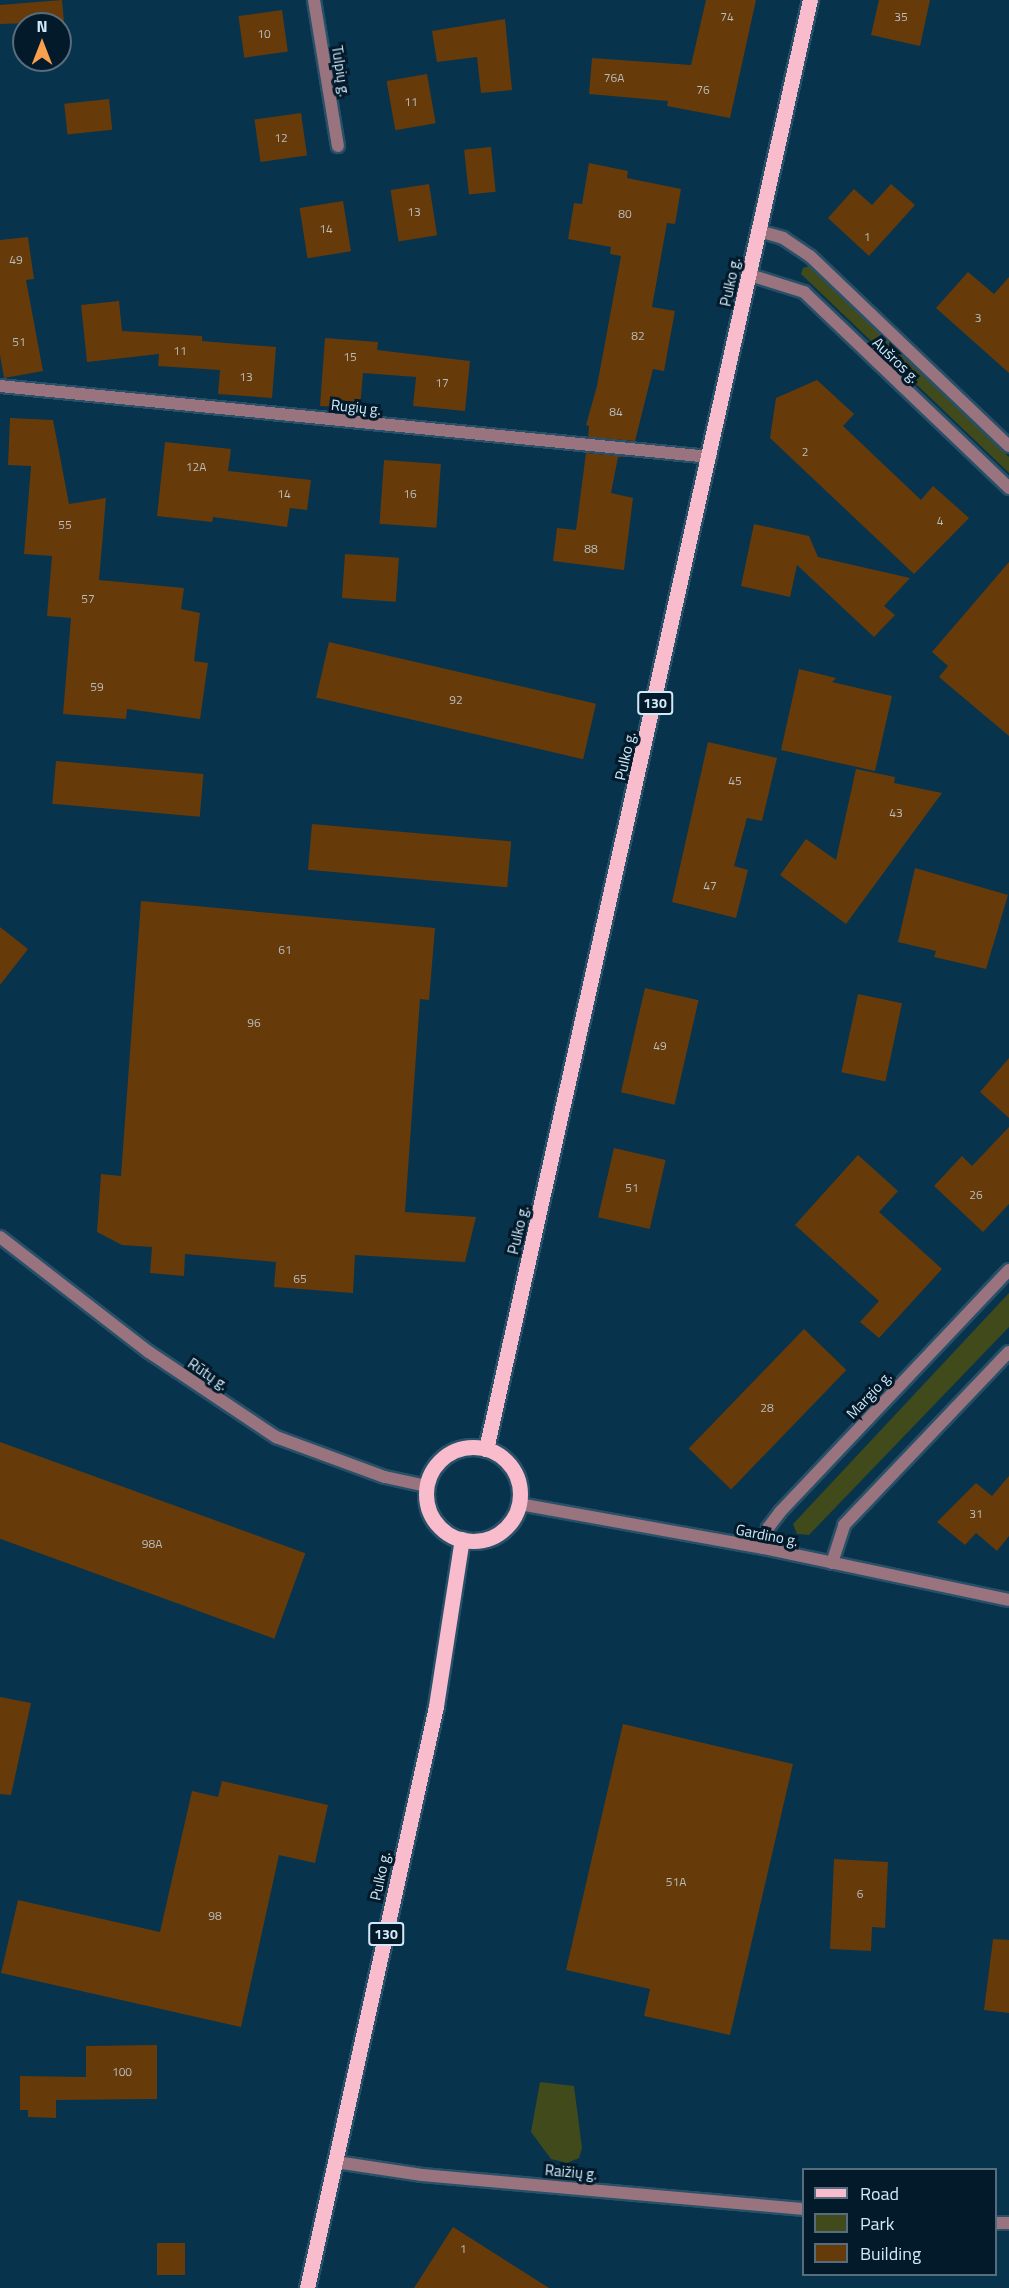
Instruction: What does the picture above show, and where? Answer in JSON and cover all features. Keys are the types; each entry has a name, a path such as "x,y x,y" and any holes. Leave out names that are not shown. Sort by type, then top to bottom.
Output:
{"main road":[{"name":"Pulko g.","path":"486,1449 710,457 810,0"},
{"path":"471,1447 486,1449 509,1464 520,1490 519,1504 513,1518 498,1533 477,1541 462,1539 438,1525 426,1500 427,1486 442,1459 471,1447"},
{"name":"Pulko g.","path":"307,2288 436,1706 462,1539"}],"street":[{"name":"Tulpių g.","path":"314,0 338,146"},
{"name":"Aušros g.","path":"759,231 783,238 810,256 1009,446"},
{"name":"Aušros g.","path":"750,275 804,292 1009,488"},
{"name":"Rugių g.","path":"0,386 710,457"},
{"name":"Rūtų g.","path":"0,1237 149,1353 276,1437 385,1477 427,1486"},
{"name":"Margio g.","path":"764,1548 768,1528 780,1512 1009,1270"},
{"path":"832,1563 844,1525 1009,1352"},
{"name":"Gardino g.","path":"519,1504 764,1548 1009,1600"},
{"name":"Raižių g.","path":"336,2162 422,2175 802,2209"}],"green space":[{"path":"809,266 1009,457 1009,473 801,274 803,268"},
{"path":"1009,1293 1009,1327 809,1535 797,1534 793,1524"},
{"path":"540,2082 574,2086 582,2148 579,2158 567,2163 551,2159 531,2132"}],"building":[{"path":"62,0 63,12 12,12 12,24 0,24 0,5"},
{"path":"706,0 756,0 730,118 667,106 668,101 589,94 592,58 691,65"},
{"path":"879,0 930,0 920,46 871,35"},
{"path":"282,10 288,52 244,58 238,16"},
{"path":"505,19 512,90 481,93 477,57 437,62 432,31"},
{"path":"427,74 436,123 395,130 387,81"},
{"path":"109,99 112,130 67,135 64,104"},
{"path":"301,113 307,156 260,162 254,120"},
{"path":"491,147 496,192 469,195 464,150"},
{"path":"589,163 628,171 627,178 681,189 675,224 667,223 652,307 675,311 664,371 653,369 635,441 588,437 589,426 586,425 597,386 621,256 610,254 611,247 568,239 574,203 582,204"},
{"path":"429,184 437,235 399,241 390,190"},
{"path":"891,184 915,205 869,256 828,218 854,189 872,205"},
{"path":"343,201 351,251 308,258 300,208"},
{"path":"28,237 34,279 26,280 43,371 4,378 0,355 0,240"},
{"path":"968,272 994,294 1009,277 1009,373 936,308"},
{"path":"119,301 122,331 202,336 202,341 276,347 272,398 218,394 220,370 158,366 159,354 87,362 81,305"},
{"path":"325,338 378,342 377,350 470,361 465,411 413,406 416,377 363,373 360,408 320,406"},
{"path":"817,380 854,414 843,426 921,500 933,486 969,518 914,574 770,438 776,398"},
{"path":"10,418 53,420 69,504 106,498 99,580 184,588 181,609 200,613 194,661 208,663 200,719 127,709 126,719 63,714 71,618 47,616 52,556 24,554 31,466 8,465"},
{"path":"165,442 231,449 228,471 311,480 307,510 290,508 287,527 213,517 212,522 157,516"},
{"path":"586,453 631,457 618,457 611,493 633,498 624,570 553,561 557,528 576,530"},
{"path":"384,460 441,464 436,528 380,524"},
{"path":"754,524 809,536 818,557 910,578 884,606 895,615 874,637 797,565 790,597 741,586"},
{"path":"345,554 399,558 396,602 342,598"},
{"path":"1009,562 1009,736 939,677 948,666 932,652"},
{"path":"329,642 596,704 583,759 316,698"},
{"path":"799,669 836,678 832,682 892,696 875,771 781,750"},
{"path":"708,742 777,758 762,821 747,818 734,866 748,870 736,918 672,902"},
{"path":"56,761 203,774 200,817 52,804"},
{"path":"856,769 895,777 894,783 942,793 846,924 780,875 806,839 836,860"},
{"path":"312,824 511,841 507,887 308,870"},
{"path":"915,868 1008,895 986,969 934,957 936,951 898,942"},
{"path":"141,901 435,928 429,1000 420,999 405,1212 476,1217 465,1262 355,1255 353,1293 274,1287 276,1262 185,1254 184,1276 150,1273 152,1247 122,1245 97,1232 101,1174 121,1176"},
{"path":"0,927 28,949 0,985"},
{"path":"645,988 699,1000 675,1105 621,1092"},
{"path":"858,994 902,1003 885,1082 841,1072"},
{"path":"1009,1058 1009,1118 980,1092"},
{"path":"1009,1127 1009,1204 983,1232 934,1186 962,1156 972,1166"},
{"path":"614,1148 666,1160 650,1229 598,1217"},
{"path":"858,1155 898,1191 879,1212 942,1269 879,1338 860,1322 879,1301 795,1225"},
{"path":"804,1329 846,1370 731,1489 689,1448"},
{"path":"0,1442 305,1553 274,1639 0,1539"},
{"path":"1009,1476 1009,1536 997,1551 976,1533 965,1545 937,1522 976,1483 992,1496"},
{"path":"0,1697 31,1703 11,1795 0,1794"},
{"path":"623,1724 793,1764 730,2035 644,2016 650,1989 566,1970"},
{"path":"222,1781 328,1805 315,1863 279,1855 241,2027 1,1973 18,1900 160,1932 192,1791 218,1797"},
{"path":"834,1859 888,1862 885,1928 872,1927 871,1951 830,1949"},
{"path":"993,1939 1009,1940 1009,2013 984,2010"},
{"path":"157,2045 157,2099 56,2100 56,2118 28,2117 28,2110 20,2110 20,2076 86,2077 86,2046"},
{"path":"453,2227 549,2288 414,2288"},
{"path":"157,2243 185,2243 185,2275 157,2275"}]}
